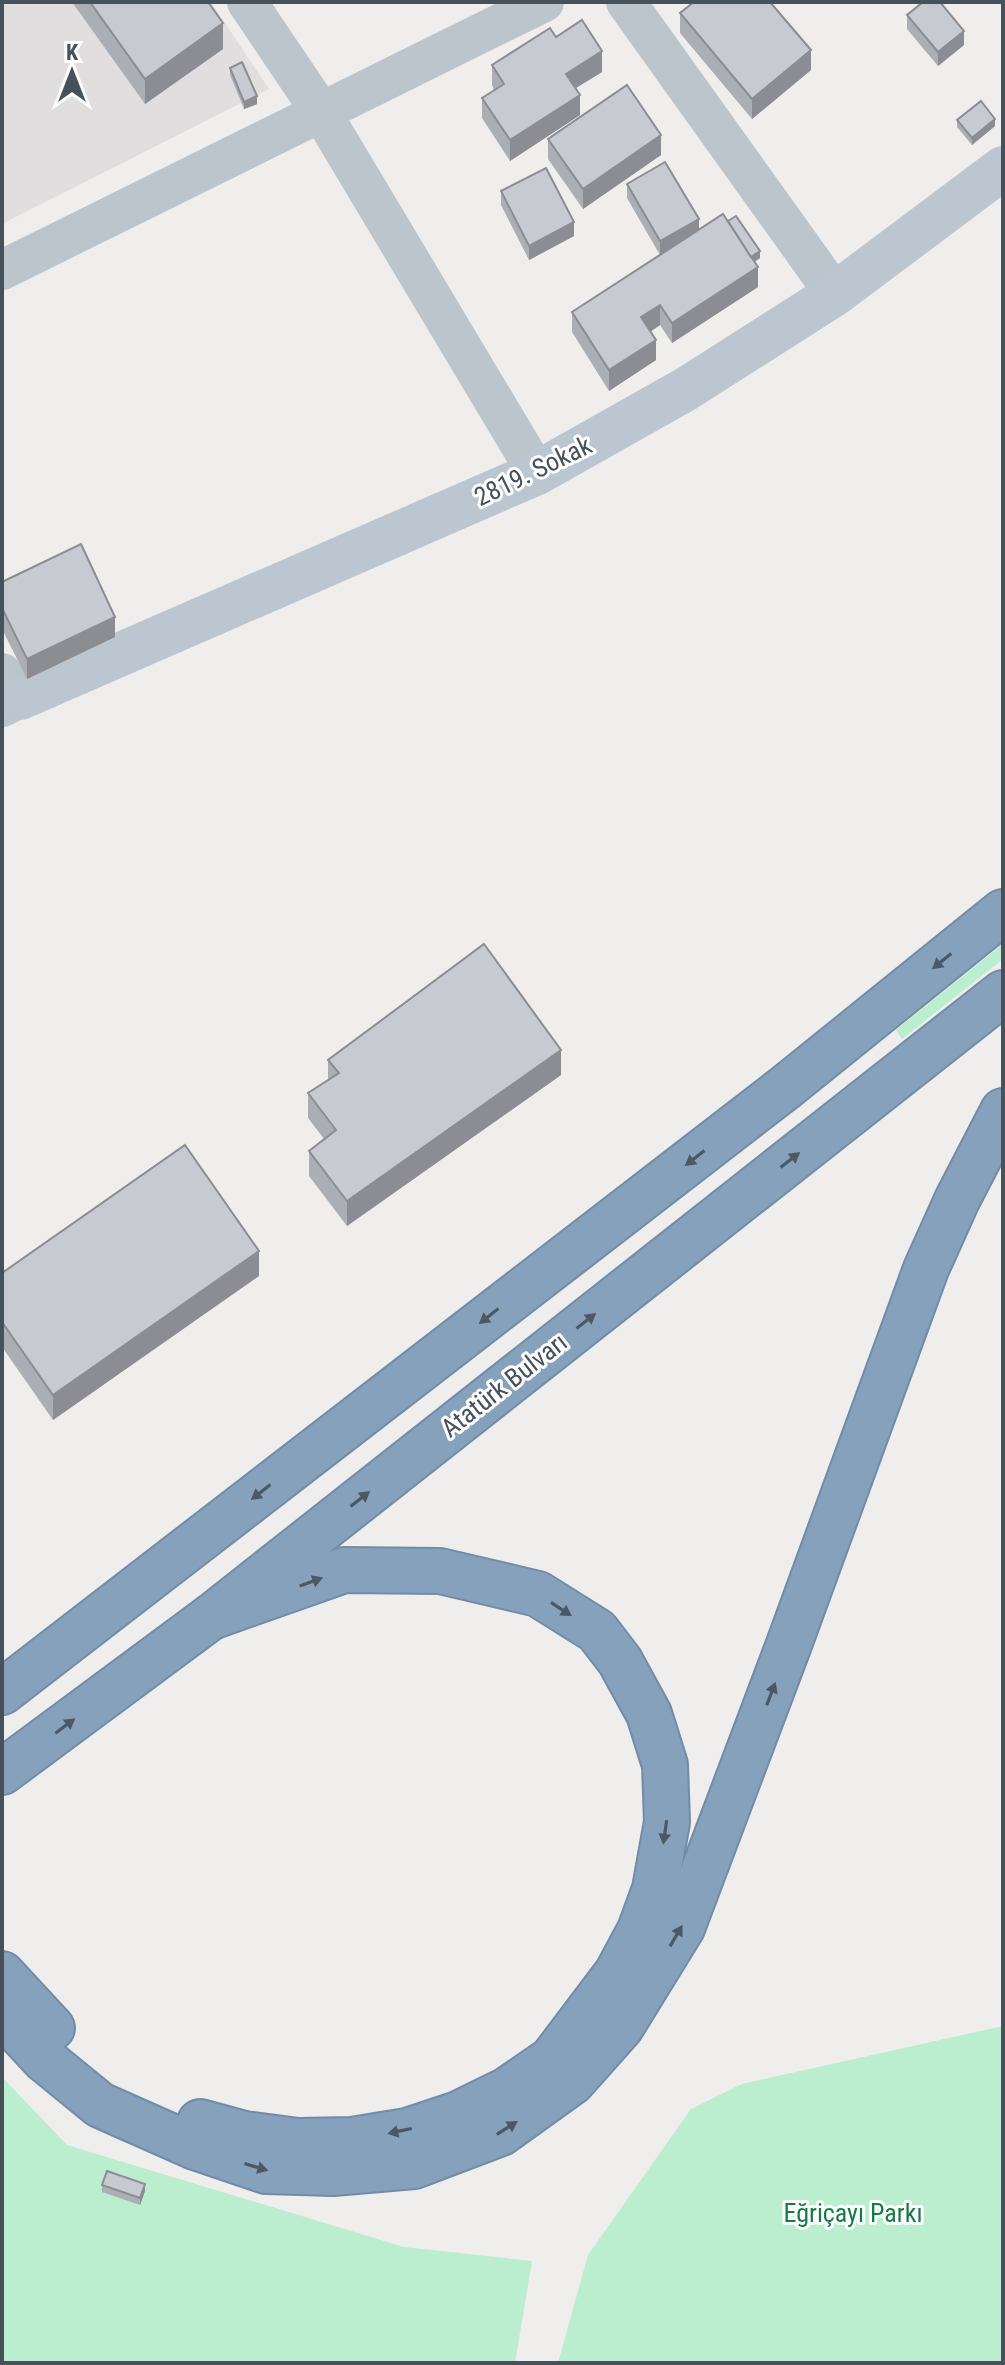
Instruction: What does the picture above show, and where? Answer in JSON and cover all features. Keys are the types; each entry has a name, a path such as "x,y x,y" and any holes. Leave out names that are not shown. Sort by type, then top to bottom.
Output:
{"highway":[{"path":"12,1680 774,1096 1003,912"},
{"name":"Atatürk Bulvarı","path":"2,1772 211,1617 1003,993"},
{"path":"2,2014 45,2060 100,2105 195,2147 266,2171 333,2173 414,2166 501,2133 572,2082 621,2027 682,1928 926,1269 968,1177 1003,1111"},
{"path":"2,1974 55,2032 96,2067 142,2097 191,2119 244,2134 298,2141 352,2140 407,2131 458,2114 507,2090 552,2059 617,1973 640,1930 655,1889 667,1822 665,1765 649,1714 620,1661 597,1631 538,1594 440,1571 344,1570 211,1617"}],"main road":[{"name":"2819. Sokak","path":"8,693 537,473 686,389 835,294 1003,168"}],"street":[{"path":"247,2 321,112 537,473"},
{"path":"2,270 544,2"},
{"path":"626,2 835,294"}],"shaded area":[{"path":"2,2 211,2 269,89 2,224"}],"green space":[{"path":"1003,944 1003,959 902,1039 896,1030"},
{"name":"Eğriçayı Parkı","path":"1003,2026 1003,2363 558,2363 588,2255 691,2109 742,2084"},
{"path":"2,2077 67,2145 404,2247 532,2261 515,2363 2,2363"}],"building":[{"path":"90,2 208,2 223,23 145,79"},
{"path":"694,2 770,2 811,50 752,99 680,13"},
{"path":"923,2 940,2 964,31 938,52 907,15"},
{"path":"582,20 602,51 566,74 580,95 510,140 482,98 504,84 492,65 550,28 556,37"},
{"path":"242,62 257,96 244,102 230,68"},
{"path":"627,85 661,135 583,189 548,139"},
{"path":"981,101 995,119 972,138 957,120"},
{"path":"665,162 699,219 660,241 627,184"},
{"path":"546,168 574,222 529,246 501,191"},
{"path":"723,214 758,267 672,323 660,305 641,317 656,340 609,370 572,312"},
{"path":"736,216 760,251 751,257 728,221"},
{"path":"81,544 115,617 27,659 2,608 2,582"},
{"path":"484,944 561,1050 347,1201 309,1151 336,1130 308,1093 339,1073 328,1060"},
{"path":"185,1145 259,1251 53,1395 2,1322 2,1273"},
{"path":"107,2171 145,2184 140,2198 102,2185"}]}
